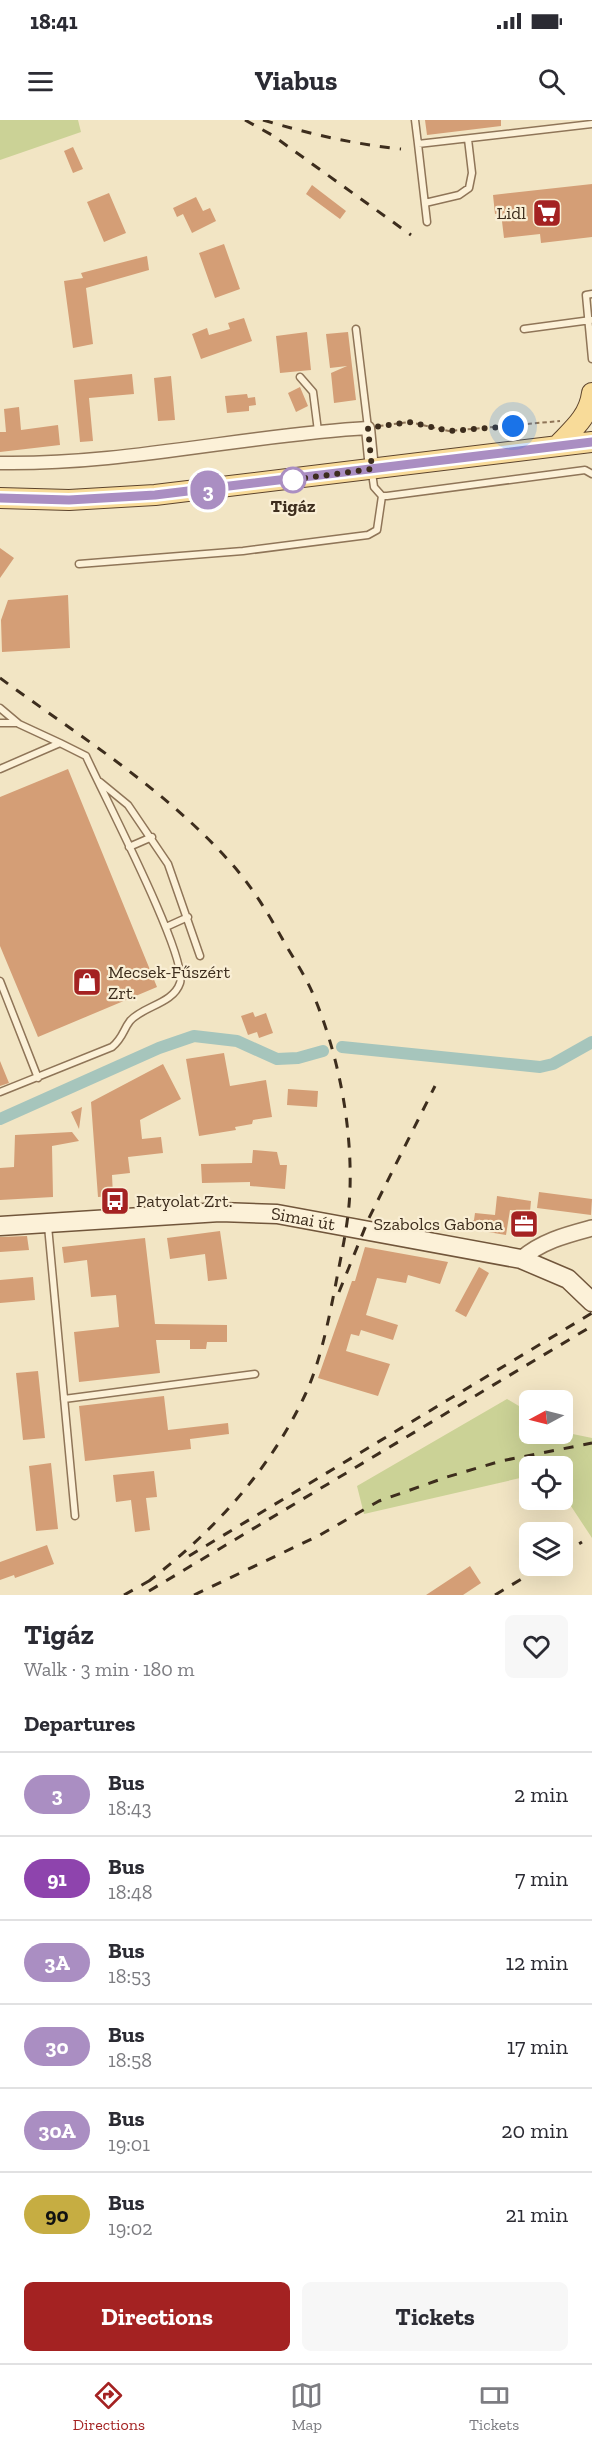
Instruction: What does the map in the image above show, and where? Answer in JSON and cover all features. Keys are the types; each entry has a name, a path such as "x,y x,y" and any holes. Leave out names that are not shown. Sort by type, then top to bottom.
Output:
{"main road":[{"path":"556,446 583,419 590,407 592,393"},
{"path":"0,498 69,500 130,497 592,442"},
{"name":"Simai út","path":"0,1226 251,1212 329,1221 521,1259 568,1279 592,1302"}],"street":[{"path":"0,463 55,464 146,456 318,431 368,428 372,469"},
{"path":"521,1259 533,1249 551,1240 592,1228"}],"lane":[{"path":"415,120 427,222"},
{"path":"418,144 592,124"},
{"path":"425,203 459,195 469,188 472,173 468,139"},
{"path":"592,294 585,295 591,320 592,359"},
{"path":"524,329 591,320"},
{"path":"356,329 368,428"},
{"path":"300,377 313,392 318,431"},
{"path":"372,469 374,488 382,496"},
{"path":"382,496 585,470 592,474"},
{"path":"80,564 243,551 368,535 377,530 382,496"},
{"path":"0,708 19,724 86,756 166,927 182,970 180,984 152,1009 131,1020 122,1038 112,1047 0,1092"},
{"path":"0,723 19,724"},
{"path":"0,769 60,743"},
{"path":"97,780 128,805 152,837 168,864 188,916 200,956"},
{"path":"129,847 152,837"},
{"path":"166,927 188,916"},
{"path":"0,981 38,1078"},
{"path":"47,1223 75,1516"},
{"path":"64,1399 255,1374"}],"path":[{"path":"368,428 409,422 449,431 555,422 576,415 583,419"}],"green space":[{"path":"0,120 78,120 81,132 0,160"},
{"path":"507,1399 519,1406 519,1444 573,1444 573,1434 592,1438 592,1538 573,1509 573,1456 519,1456 519,1478 364,1514 357,1486"}],"building":[{"path":"425,120 501,120 501,126 427,135"},
{"path":"73,147 83,169 73,173 64,151"},
{"name":"Lidl","path":"592,184 592,237 541,243 540,234 504,238 501,213 495,214 493,195"},
{"path":"312,185 346,211 340,219 306,194"},
{"path":"109,193 126,233 104,242 87,202"},
{"path":"196,197 203,211 210,208 216,221 192,233 183,214 177,217 173,208"},
{"path":"224,244 240,289 215,298 199,253"},
{"path":"147,256 149,270 86,288 93,344 73,348 64,281 83,278 81,273"},
{"path":"244,318 252,341 201,359 192,334 207,328 209,335 230,329 228,323"},
{"path":"307,332 311,370 280,373 276,336"},
{"path":"348,332 356,400 334,403 331,373 347,366 330,368 326,334"},
{"path":"132,374 134,394 89,398 93,441 80,442 74,380"},
{"path":"171,376 175,420 158,421 154,378"},
{"path":"300,387 308,406 296,412 288,393"},
{"path":"247,394 248,398 255,397 256,405 249,406 249,411 227,413 225,396"},
{"path":"19,407 21,430 58,425 60,445 0,452 0,432 6,432 4,409"},
{"path":"0,548 14,558 0,578"},
{"path":"68,595 70,648 2,652 1,620 8,600"},
{"path":"68,769 157,987 38,1037 0,946 0,797"},
{"path":"253,1012 255,1017 266,1013 273,1033 259,1038 257,1032 248,1035 241,1016"},
{"path":"224,1053 230,1086 266,1080 272,1117 253,1120 252,1124 235,1127 236,1130 199,1136 186,1059"},
{"path":"0,1061 9,1083 0,1086"},
{"path":"163,1064 181,1099 140,1120 142,1139 161,1137 163,1153 128,1157 130,1173 112,1175 113,1196 98,1197 91,1102"},
{"path":"288,1089 318,1091 317,1107 287,1105"},
{"path":"82,1107 79,1129 71,1112"},
{"path":"72,1132 79,1141 52,1146 53,1197 0,1200 0,1168 14,1167 15,1135"},
{"path":"253,1150 277,1152 280,1165 287,1165 285,1189 250,1186 250,1182 202,1183 201,1164 252,1163"},
{"path":"539,1192 592,1199 591,1215 537,1208"},
{"path":"497,1196 531,1201 530,1212 510,1210 506,1235 470,1229 475,1213 495,1215"},
{"path":"220,1231 227,1279 208,1281 205,1254 170,1259 167,1238"},
{"path":"27,1236 29,1250 0,1252 0,1237"},
{"path":"145,1238 155,1324 227,1325 227,1342 207,1342 206,1349 190,1349 190,1340 156,1340 160,1373 79,1382 74,1332 119,1327 116,1295 91,1297 87,1260 64,1263 62,1247"},
{"path":"365,1247 448,1262 440,1284 408,1275 406,1283 377,1278 366,1315 398,1325 393,1340 361,1330 359,1336 351,1334 346,1351 390,1364 378,1396 318,1378 352,1281 355,1281"},
{"path":"479,1267 489,1273 466,1317 455,1311"},
{"path":"33,1277 35,1300 0,1303 0,1280"},
{"path":"38,1371 45,1438 23,1440 16,1373"},
{"path":"164,1396 168,1430 228,1423 229,1434 190,1439 191,1449 85,1461 79,1406"},
{"path":"51,1463 58,1529 36,1531 29,1466"},
{"path":"154,1471 157,1497 146,1498 150,1530 135,1532 131,1500 116,1502 113,1475"},
{"path":"47,1545 54,1564 15,1578 14,1575 0,1580 0,1562"},
{"path":"470,1566 481,1583 463,1595 426,1595"}],"waterway":[{"path":"0,1119 159,1048 194,1036 237,1041 277,1059 298,1058 323,1051"},
{"path":"342,1047 540,1067 553,1064 592,1042"}],"railway":[{"path":"245,120 272,135 411,235"},
{"path":"263,120 332,138 401,149"},
{"path":"0,678 149,787 205,836 245,880 303,973 313,994 330,1040 342,1089 349,1139 348,1214 326,1329 310,1383 291,1422 257,1474 218,1520 149,1581"},
{"path":"339,1292 369,1218 435,1086"},
{"path":"189,1556 592,1313"},
{"path":"149,1591 592,1326"},
{"path":"194,1595 320,1535 379,1501 501,1461 592,1443"},
{"path":"573,1547 582,1542"},
{"path":"495,1595 526,1576"},
{"path":"124,1595 156,1577"}],"bus line":[{"name":"3","path":"0,498 100,500 155,495 592,442"}],"place":[{"name":"Lidl","path":"547,213"},
{"name":"Tigáz","path":"293,480"},
{"name":"Mecsek-Fűszért Zrt.","path":"87,982"},
{"name":"Patyolat Zrt.","path":"115,1201"},
{"name":"Szabolcs Gabona","path":"524,1224"}],"route":[{"path":"293,480 283,481 372,469 368,428 409,422 449,431 513,426"}]}
